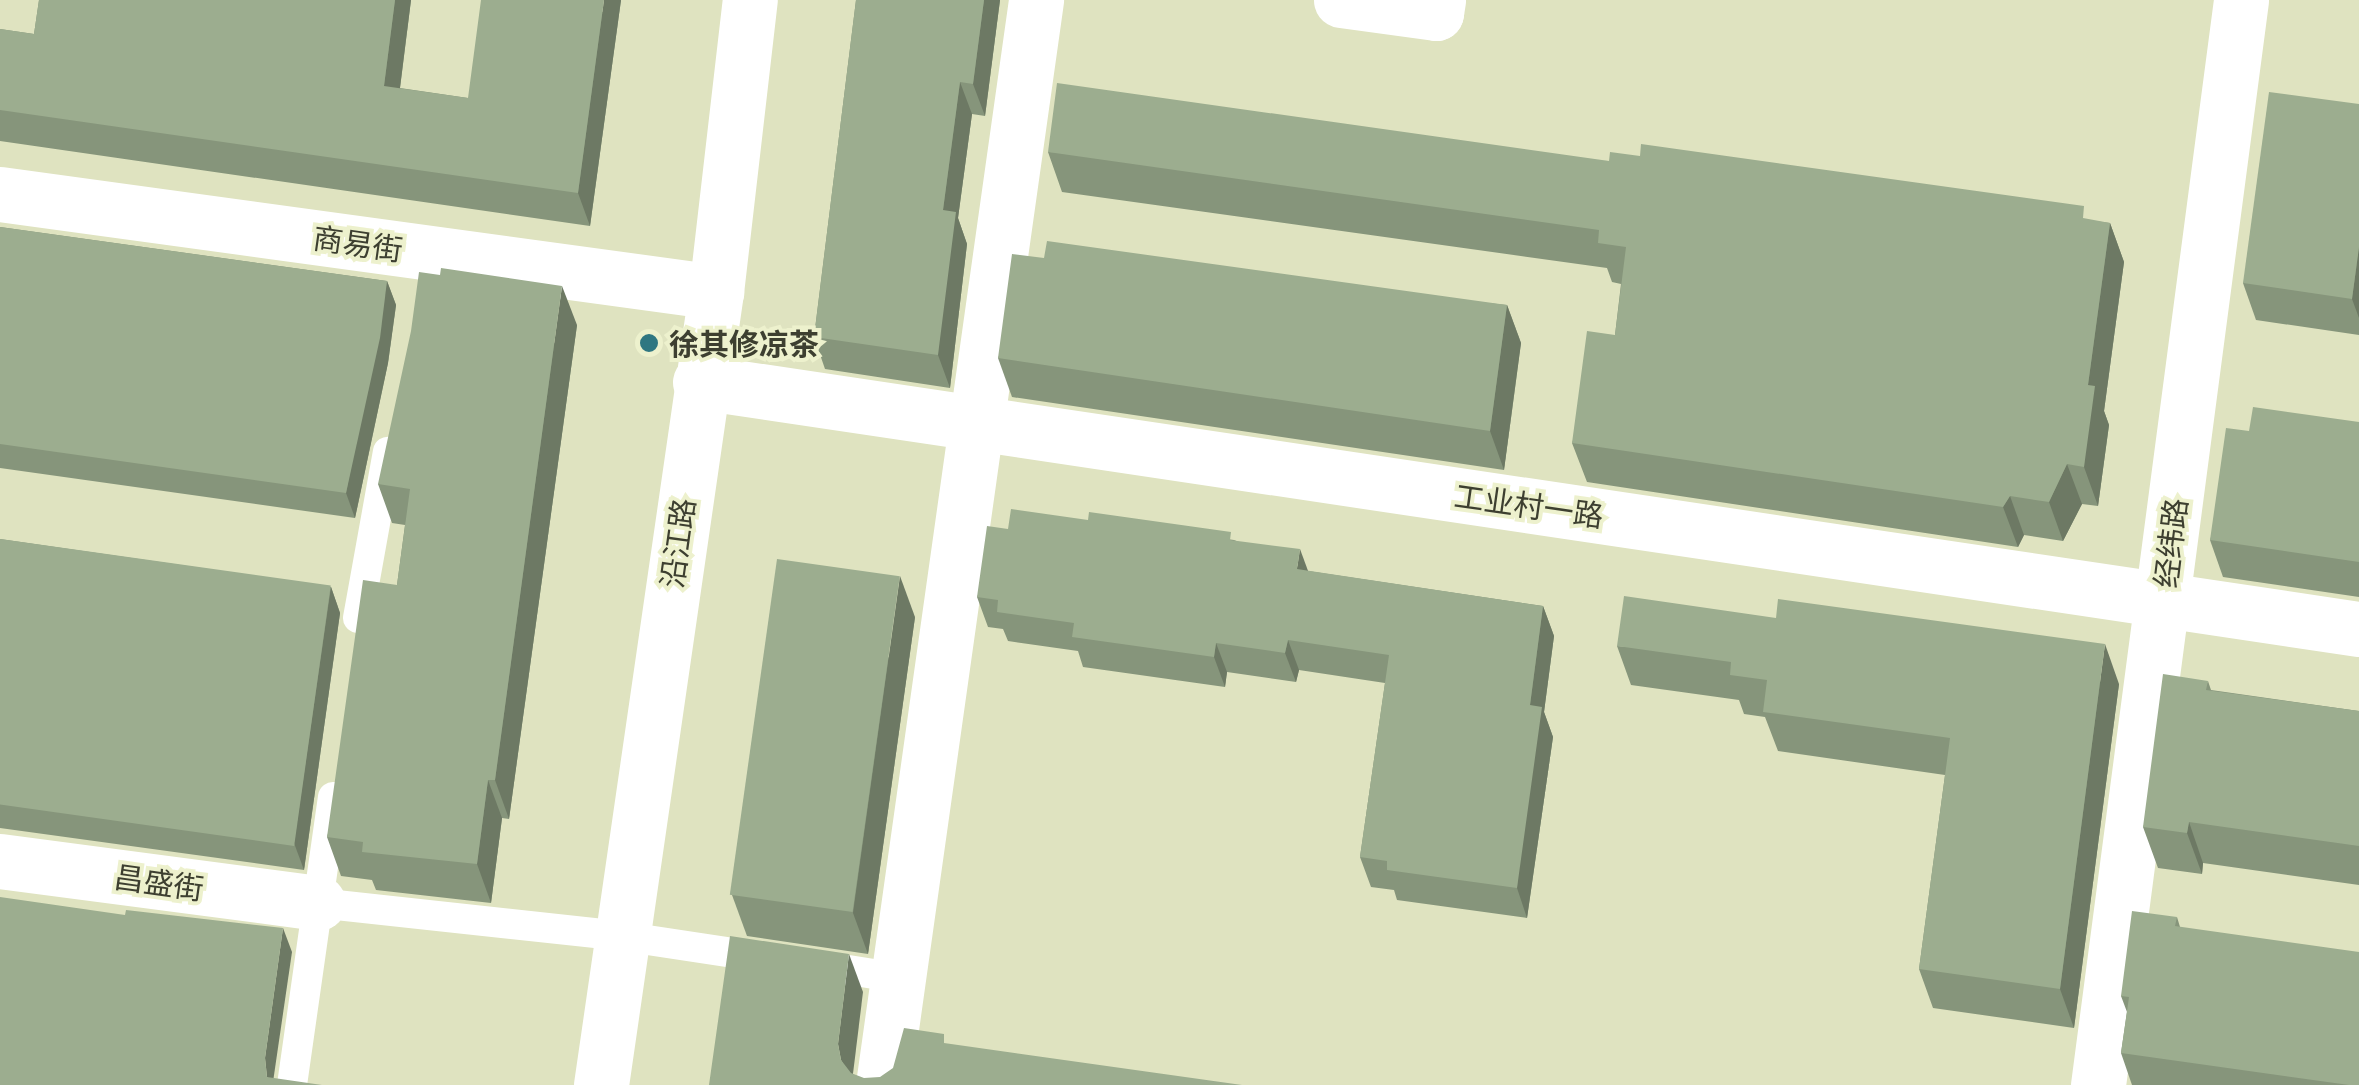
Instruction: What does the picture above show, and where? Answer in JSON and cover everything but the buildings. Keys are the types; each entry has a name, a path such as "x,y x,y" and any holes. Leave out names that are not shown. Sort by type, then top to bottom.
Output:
{"street":[{"name":"沿江路","path":"601,1085 716,292 750,0"},
{"path":"883,1085 1036,0"},
{"path":"1341,0 1436,14 1438,0"},
{"name":"经纬路","path":"2098,1085 2241,0"},
{"name":"商易街","path":"0,194 420,271 716,292"},
{"name":"工业村一路","path":"700,382 2359,629"},
{"name":"昌盛街","path":"0,860 318,903"}],"lane":[{"path":"354,649 371,532 395,421"},
{"path":"292,1085 338,766"},
{"path":"318,903 621,936 898,978"}],"place":[{"name":"徐其修凉茶","path":"649,343"}]}
